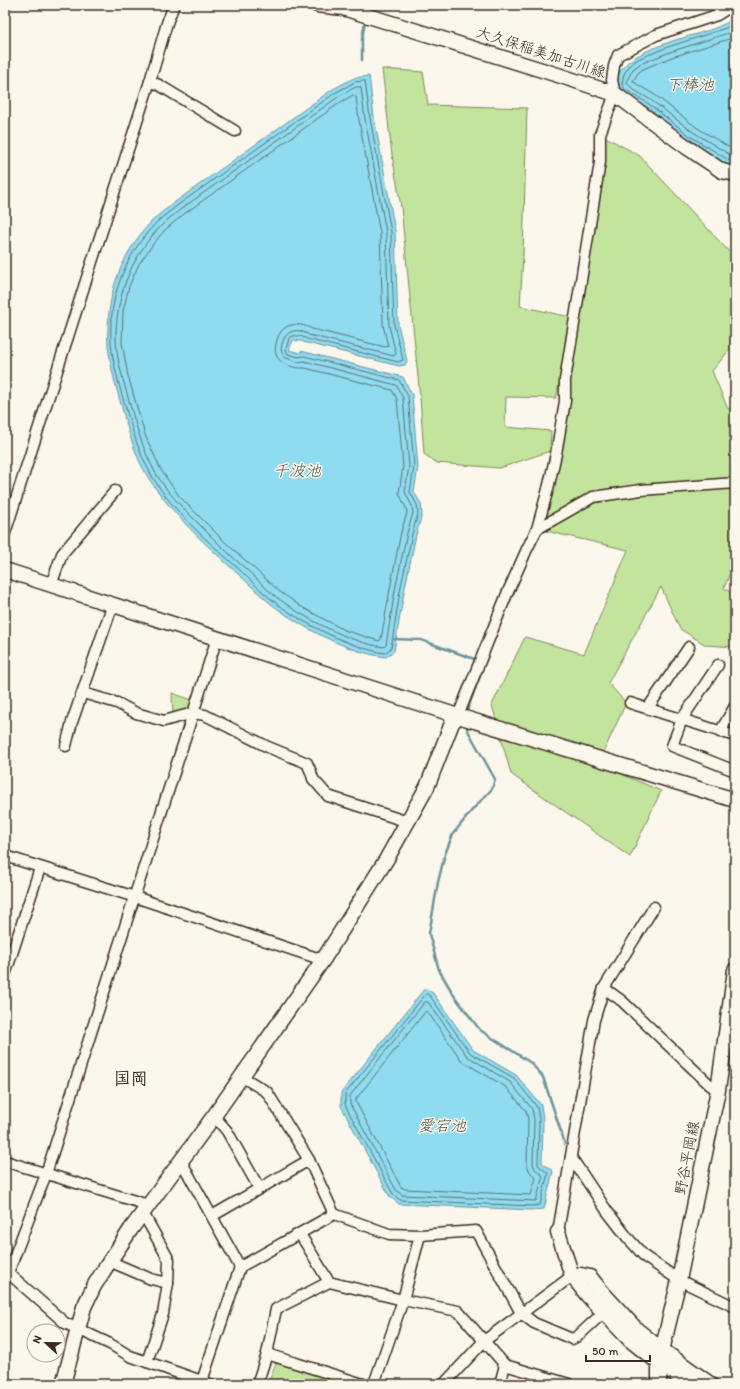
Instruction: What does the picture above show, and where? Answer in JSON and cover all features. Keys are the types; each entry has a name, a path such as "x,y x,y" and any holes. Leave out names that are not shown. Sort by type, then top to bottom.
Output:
{"street":[{"path":"5,533 174,5"},
{"name":"大久保稲美加古川線","path":"317,5 342,8 359,13 615,94 699,156 722,171 735,174"},
{"path":"63,1384 84,1307 94,1286 109,1261 214,1116 323,960 408,822 427,787 452,723 458,716 507,594 537,530 548,489 565,401 566,372 600,162 600,134 615,94 612,80 614,66 618,55 656,35 718,15 725,10 728,5"},
{"path":"150,81 235,131"},
{"path":"537,530 593,497 641,490 735,483"},
{"path":"52,585 62,554 115,491"},
{"path":"5,570 458,716 735,800"},
{"path":"66,746 72,722 113,604"},
{"path":"217,638 46,1174 6,1273 65,1323 130,1356 206,1383 240,1267 334,1214"},
{"path":"648,708 689,647"},
{"path":"718,665 682,719 672,746 735,771"},
{"path":"83,693 117,703 136,713 164,720 193,713 205,715 268,747 307,764 313,779 328,796 408,822"},
{"path":"630,703 735,736"},
{"path":"720,732 735,706"},
{"path":"5,856 323,960"},
{"path":"5,975 9,947 40,868"},
{"path":"654,907 604,988 594,1020 558,1232 572,1276 588,1296 629,1339 710,1384"},
{"name":"野谷平岡線","path":"658,1384 661,1356 680,1280 718,1090 735,970"},
{"path":"604,988 622,1001 710,1085 718,1090"},
{"path":"241,1076 267,1092 309,1160 334,1214 389,1234 420,1235 476,1231 522,1313 534,1323 572,1339 578,1336 604,1312"},
{"path":"214,1116 227,1131 259,1188"},
{"path":"571,1157 626,1237 645,1257 680,1280 735,1307"},
{"path":"212,1216 309,1160"},
{"path":"5,1161 146,1209 169,1260 168,1283 163,1314 147,1362"},
{"path":"181,1161 240,1267"},
{"path":"300,1234 329,1282"},
{"path":"374,1384 403,1300 420,1235"},
{"path":"109,1261 151,1279 168,1283"},
{"path":"444,1384 484,1341 572,1276 581,1275 590,1277 661,1356 690,1384"},
{"path":"257,1384 267,1354 276,1309 329,1282 403,1300 458,1311 505,1365 570,1384"},
{"path":"267,1354 363,1384"},
{"path":"500,1384 505,1365"}],"green space":[{"path":"382,69 423,72 428,105 527,108 523,256 520,306 575,318 600,134 640,156 735,258 735,343 712,371 728,409 735,408 735,561 724,588 735,595 735,647 706,645 680,629 661,587 608,683 626,703 598,764 661,791 630,857 511,774 492,705 525,637 584,654 628,550 537,529 558,439 574,319 556,398 506,397 505,427 551,431 550,451 500,468 437,463 424,454 420,397 401,207 392,155"},
{"path":"172,693 192,700 188,711 173,715"},
{"path":"286,1360 351,1384 268,1384 276,1363"}],"water":[{"name":"下棒池","path":"735,18 735,168 692,143 647,107 622,92 618,86 618,78 621,70 626,64 641,54 673,41 718,27"},
{"name":"千波池","path":"369,76 374,117 395,231 398,325 407,361 405,365 399,366 293,340 289,350 300,353 301,351 403,377 412,395 418,467 414,492 421,504 422,514 404,592 394,651 386,657 356,650 340,644 311,630 283,613 271,604 201,540 168,505 149,479 136,454 115,384 110,361 108,340 109,312 115,282 120,268 135,242 154,219 175,202 333,89 354,78"},
{"name":"愛宕池","path":"425,988 433,993 473,1050 516,1075 541,1105 543,1119 542,1163 553,1171 544,1209 532,1210 399,1204 390,1197 341,1106 341,1093"}],"waterway":[{"path":"362,60 362,39 365,21"},
{"path":"393,639 421,640 477,660"},
{"path":"466,713 481,673"},
{"path":"467,724 467,729 495,779 492,789 473,809 453,834 445,854 438,882 429,934 439,970 455,997 480,1030 531,1063 543,1077 565,1144"},
{"path":"644,1249 652,1256"}],"district":[{"name":"国岡","path":"131,1078"}]}
